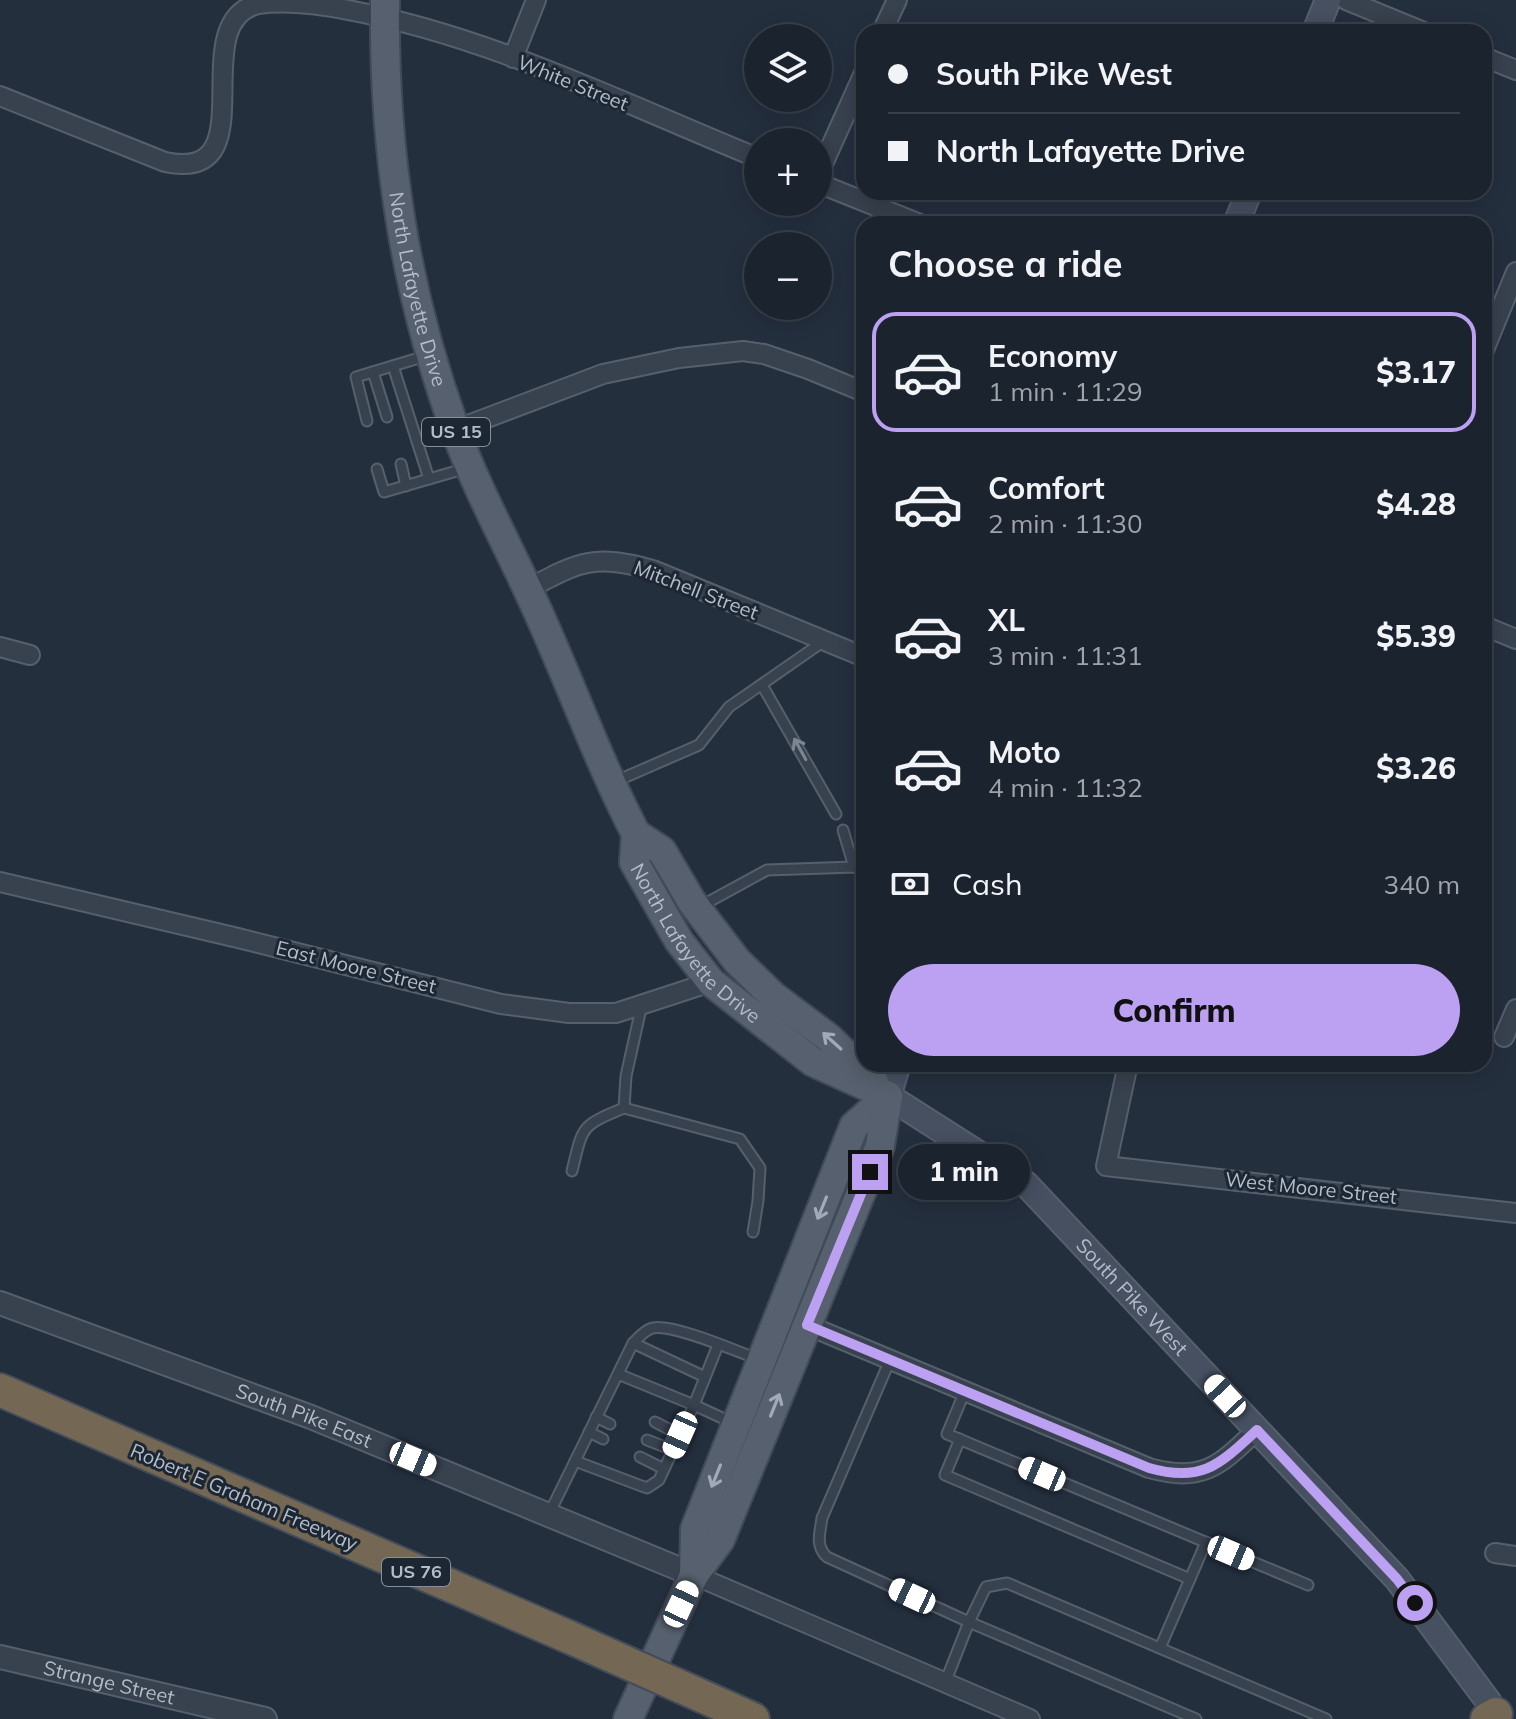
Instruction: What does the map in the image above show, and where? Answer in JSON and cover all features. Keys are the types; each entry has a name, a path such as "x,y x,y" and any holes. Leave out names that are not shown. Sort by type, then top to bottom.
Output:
{"highway":[{"name":"Robert E Graham Freeway","path":"0,1390 147,1465"},
{"name":"Robert E Graham Freeway","path":"0,1412 147,1465 712,1712 753,1719"}],"main road":[{"path":"1318,24 1328,0"},
{"name":"North Lafayette Drive","path":"385,8 387,89 397,208 401,238 431,355 470,467 498,532 528,589 611,783 635,848 679,941 711,982 813,1062 888,1096"},
{"path":"635,848 662,851 696,908 737,961 773,996 829,1038 856,1065"},
{"path":"864,1072 888,1096"},
{"path":"628,1719 694,1575 720,1540 880,1146 888,1096 896,1072"},
{"path":"694,1575 695,1529 854,1126 888,1096"},
{"name":"South Pike West","path":"888,1096 1026,1184 1397,1579 1494,1717"}],"street":[{"name":"White Street","path":"0,96 165,162 184,166 204,161 219,139 226,32 236,13 257,4 296,0 385,8 744,152"},
{"path":"513,58 536,0"},
{"path":"886,24 897,0"},
{"path":"1346,0 1404,24"},
{"path":"1492,60 1516,70"},
{"path":"832,144 856,91"},
{"path":"832,189 856,198"},
{"path":"860,200 900,216"},
{"path":"1492,330 1516,272"},
{"path":"455,430 603,374 679,358 743,351 764,354 856,389"},
{"name":"Mitchell Street","path":"528,589 585,562 630,563 856,654"},
{"path":"1492,629 1516,639"},
{"path":"0,647 30,655"},
{"name":"East Moore Street","path":"0,882 501,1004 569,1013 616,1013 711,982"},
{"path":"1504,1037 1516,1009"},
{"name":"West Moore Street","path":"1126,1072 1106,1166 1516,1213"},
{"name":"South Pike East","path":"0,1303 311,1417 694,1575"},
{"path":"807,1325 1149,1468 1171,1474 1192,1474 1222,1463 1257,1430"},
{"path":"1495,1553 1516,1556"},
{"path":"694,1575 1030,1719"},
{"name":"Strange Street","path":"0,1657 265,1719"}],"lane":[{"path":"367,421 356,377 431,355"},
{"path":"393,366 429,479"},
{"path":"373,372 387,417"},
{"path":"401,464 406,486"},
{"path":"377,469 384,492 470,467"},
{"path":"611,783 699,745 729,707 824,641"},
{"path":"762,685 836,814"},
{"path":"843,830 856,862"},
{"path":"696,908 767,870 856,869"},
{"path":"624,1108 626,1076 642,1004"},
{"path":"572,1171 583,1129 594,1120 624,1108 740,1139 760,1168 753,1232"},
{"path":"548,1516 633,1343 655,1327 679,1331 761,1360"},
{"path":"633,1343 705,1377"},
{"path":"575,1461 647,1488 659,1480 718,1345"},
{"path":"890,1360 822,1518 821,1552 969,1622 1196,1719"},
{"path":"618,1374 736,1424"},
{"path":"965,1391 947,1434 1308,1585"},
{"path":"605,1400 618,1405"},
{"path":"596,1417 610,1424"},
{"path":"655,1422 680,1435"},
{"path":"589,1432 603,1439"},
{"path":"960,1439 945,1475 1190,1579"},
{"path":"647,1440 673,1450"},
{"path":"640,1457 664,1469"},
{"path":"1160,1648 1206,1542"},
{"path":"945,1683 986,1587 1007,1583 1326,1719"}],"route":[{"path":"870,1172 807,1325 1149,1468 1171,1474 1192,1474 1222,1463 1257,1430 1397,1579 1415,1603"}]}
